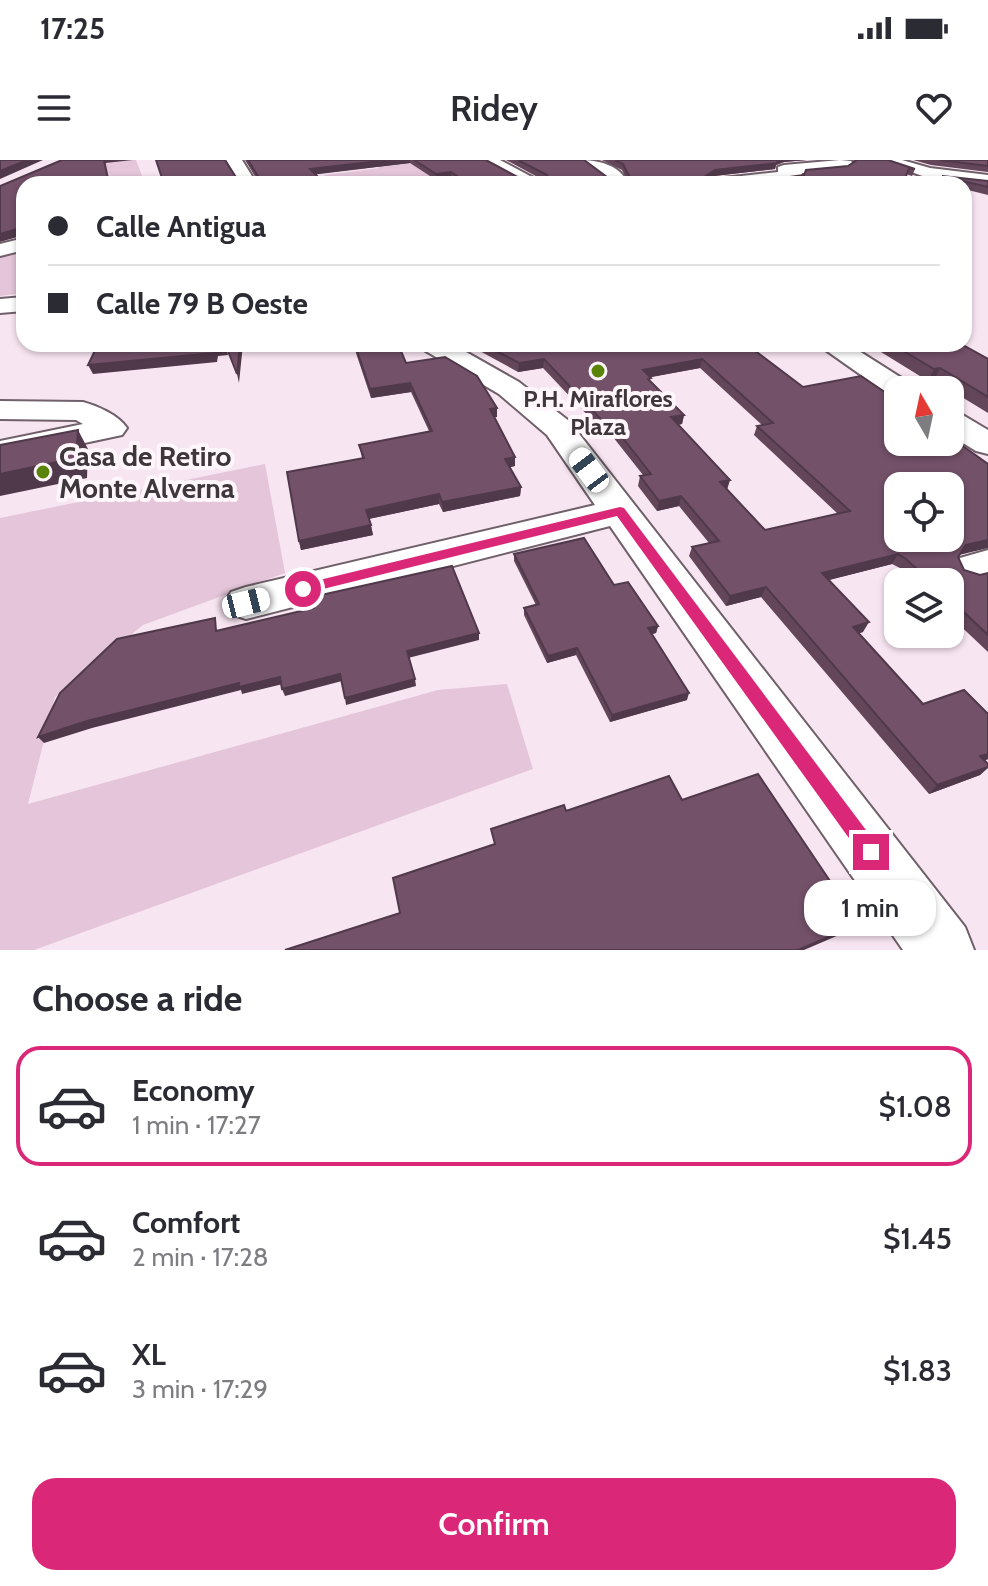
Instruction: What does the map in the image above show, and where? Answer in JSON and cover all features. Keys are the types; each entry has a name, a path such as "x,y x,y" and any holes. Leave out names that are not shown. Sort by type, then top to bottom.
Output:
{"street":[{"path":"488,160 521,176"},
{"path":"587,160 615,176"},
{"path":"760,160 798,176"},
{"path":"886,160 928,173 954,176"},
{"path":"764,176 846,164"},
{"path":"447,352 509,388 558,428 942,950"},
{"path":"842,352 884,379"},
{"path":"0,410 83,411 111,428 0,451"},
{"path":"964,429 988,444"},
{"path":"246,603 620,511"}],"shaded area":[{"path":"74,160 136,160 142,176 77,176"},
{"path":"245,160 406,160 430,176 324,175 379,168 372,161 252,171"},
{"path":"16,246 16,294 0,296 0,250"},
{"path":"265,464 285,573 143,625 55,697 28,804 438,690 507,684 533,769 34,950 0,950 0,518"}],"building":[{"path":"0,160 27,160 0,171"},
{"path":"62,160 104,160 107,176 24,176"},
{"path":"156,160 225,160 235,176 161,176"},
{"path":"248,160 388,160 310,169 317,176 258,176"},
{"path":"414,160 486,160 516,176 457,176 451,172 436,174"},
{"path":"518,160 584,160 606,176 547,176"},
{"path":"615,160 777,160 777,163 715,170 706,176 629,176 623,164"},
{"path":"857,160 888,160 915,169 909,168 906,176 797,176 804,175 806,170 848,166"},
{"path":"940,160 988,160 988,166"},
{"path":"16,179 16,229 0,234 0,186"},
{"path":"972,179 988,181 988,187 972,183"},
{"path":"972,350 988,359 988,397 964,382 964,376 953,376 940,368 934,369 905,352"},
{"path":"94,352 214,352 214,353 88,365"},
{"path":"228,352 239,352 237,374"},
{"path":"357,352 401,352 406,363 445,357 477,376 497,408 490,409 515,457 505,459 521,487 442,502 439,494 366,510 371,525 299,541 287,472 364,458 359,445 432,431 410,383 370,389"},
{"path":"498,352 757,352 803,387 861,376 884,392 884,456 964,456 964,447 988,464 988,540 964,548 964,472 884,472 884,552 961,552 958,557 963,568 916,568 898,554 822,573 869,622 853,627 923,704 964,690 988,714 988,754 980,756 988,767 937,785 766,587 730,596 692,547 719,541 681,496 659,501 640,476 651,474 615,428 610,429 544,359 519,363","holes":["702,359 773,423 757,426 850,511 765,530 720,482 730,480 671,417 684,415 643,370"]},
{"path":"78,430 76,458 0,474 0,445"},
{"path":"584,538 614,585 628,582 658,626 648,628 689,693 612,715 577,648 548,656 524,608 539,604 514,554"},
{"path":"452,566 479,633 407,651 415,679 345,698 340,674 282,689 280,677 239,687 239,683 87,721 38,737 60,693 117,639 215,618 216,631 314,608 312,597"},
{"path":"964,570 980,575 988,573 988,635 964,612"},
{"path":"758,774 859,924 798,950 285,950 400,913 393,878 495,844 491,829 564,805 566,811 669,776 682,800"}],"place":[{"name":"P.H. Miraflores Plaza","path":"598,371"},
{"name":"Casa de Retiro Monte Alverna","path":"43,472"}],"route":[{"path":"303,589 620,511 871,852"}]}
